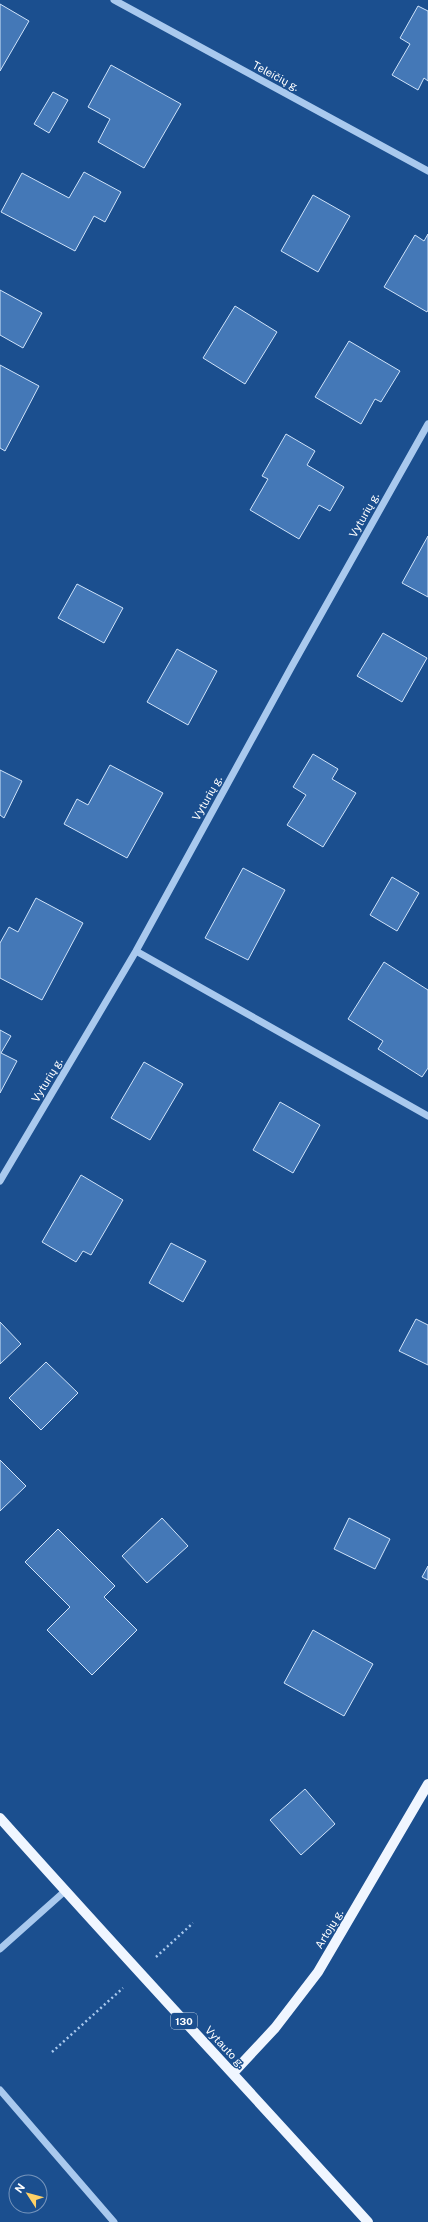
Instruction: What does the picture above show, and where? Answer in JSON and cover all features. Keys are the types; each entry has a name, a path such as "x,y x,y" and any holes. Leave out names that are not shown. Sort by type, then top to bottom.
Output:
{"main road":[{"name":"Artojų g.","path":"233,2073 275,2028 318,1972 428,1784"},
{"name":"Vytauto g.","path":"0,1818 368,2222"}],"street":[{"name":"Teleičių g.","path":"114,0 428,171"},
{"name":"Vyturių g.","path":"0,1181 136,951 292,666 428,424"},
{"path":"136,951 428,1116"},
{"path":"0,1949 65,1891"},
{"path":"0,2090 114,2222"}],"building":[{"path":"0,4 29,21 0,71"},
{"path":"418,6 428,11 428,81 424,78 418,90 392,75 410,44 400,38"},
{"path":"111,65 181,104 144,168 98,142 110,119 88,107"},
{"path":"53,92 68,100 49,133 34,124"},
{"path":"84,172 121,192 105,222 94,216 75,251 1,212 22,173 69,198"},
{"path":"313,195 350,216 318,272 281,251"},
{"path":"428,234 427,312 384,287 415,235 424,241"},
{"path":"0,290 42,313 23,348 0,335"},
{"path":"235,306 277,332 245,384 203,358"},
{"path":"349,341 400,371 381,402 375,399 361,424 315,397"},
{"path":"0,365 39,386 5,451 0,448"},
{"path":"286,434 315,451 307,465 344,487 330,511 319,505 299,539 250,510 268,479 262,476"},
{"path":"428,536 428,597 402,583"},
{"path":"77,584 123,608 104,643 58,618"},
{"path":"383,633 427,658 402,702 357,676"},
{"path":"177,649 217,671 188,725 147,702"},
{"path":"313,754 338,769 332,779 356,793 323,847 287,825 306,795 293,787"},
{"path":"110,765 163,793 127,858 64,824 77,799 88,805"},
{"path":"0,770 22,781 4,818 0,815"},
{"path":"243,868 285,890 248,960 205,938"},
{"path":"392,877 419,893 397,931 370,915"},
{"path":"36,898 83,923 42,1000 0,978 0,943 9,927 18,932"},
{"path":"384,962 428,990 428,1068 422,1077 378,1049 383,1041 348,1019"},
{"path":"0,1030 11,1036 1,1053 17,1061 0,1093"},
{"path":"144,1062 183,1084 150,1140 111,1118"},
{"path":"280,1102 320,1125 293,1173 253,1150"},
{"path":"81,1175 123,1200 91,1255 83,1251 76,1262 42,1242"},
{"path":"171,1243 206,1261 183,1302 149,1283"},
{"path":"416,1319 428,1325 428,1365 399,1351"},
{"path":"0,1322 21,1344 0,1364"},
{"path":"46,1362 78,1393 41,1430 9,1398"},
{"path":"0,1460 26,1486 0,1511"},
{"path":"162,1518 188,1546 147,1583 122,1556"},
{"path":"349,1518 390,1539 375,1569 334,1549"},
{"path":"58,1529 115,1586 104,1597 137,1630 92,1675 47,1630 70,1607 25,1562"},
{"path":"428,1566 428,1580 422,1577"},
{"path":"313,1630 373,1664 344,1716 284,1683"},
{"path":"305,1789 335,1824 301,1855 270,1820"}]}
